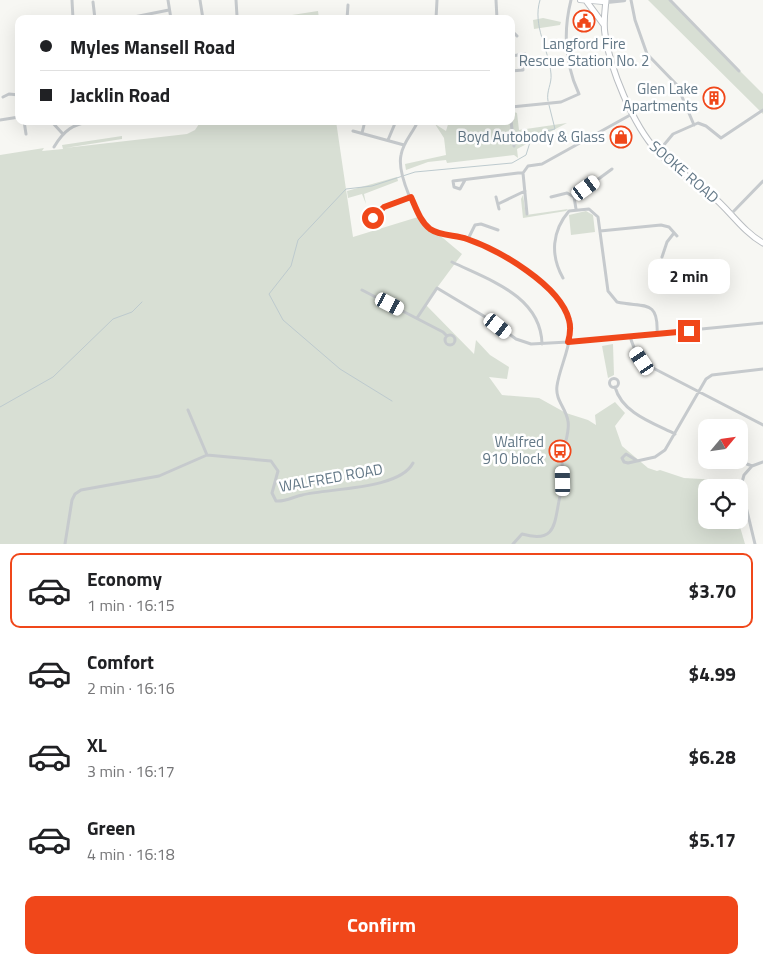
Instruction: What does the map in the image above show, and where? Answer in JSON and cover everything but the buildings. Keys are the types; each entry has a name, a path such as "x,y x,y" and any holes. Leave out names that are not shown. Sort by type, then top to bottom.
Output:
{"main road":[{"path":"580,0 587,2 605,1"},
{"name":"SOOKE ROAD","path":"605,1 604,25 611,59 633,114 646,139 657,152 712,194 730,214 763,243"},
{"path":"587,2 604,25"}],"street":[{"path":"72,0 72,15"},
{"path":"168,0 170,15"},
{"path":"200,0 202,15"},
{"path":"236,0 238,13 236,15"},
{"path":"436,15 437,0"},
{"path":"496,0 497,15"},
{"path":"515,107 561,102 579,94 568,60 566,31 571,0"},
{"path":"605,1 624,0"},
{"path":"631,0 635,20 647,54 677,86 694,125"},
{"path":"670,0 739,71"},
{"path":"92,2 94,15"},
{"path":"348,5 348,15"},
{"path":"144,15 169,10"},
{"path":"515,55 525,54"},
{"path":"515,71 522,70 521,57"},
{"path":"3,97 9,94 15,95"},
{"path":"657,152 673,134 694,125 702,124 721,138 763,110"},
{"path":"527,214 523,173 528,166 542,164 633,114"},
{"path":"0,120 15,118"},
{"path":"25,125 26,134"},
{"path":"55,125 62,133"},
{"path":"54,147 62,133 74,125"},
{"path":"362,133 363,125"},
{"path":"388,140 394,125"},
{"path":"416,125 400,155 400,168 418,214 430,229 468,239 520,265 545,286 560,302 569,319 568,342 557,386 557,396 566,413 568,429 563,455 563,481 553,529 543,537 537,538 522,534 513,544"},
{"path":"511,125 514,146"},
{"path":"353,131 404,145"},
{"path":"574,197 612,169"},
{"path":"465,180 523,173"},
{"path":"730,214 763,181"},
{"path":"498,204 525,191"},
{"path":"551,197 567,193 574,197"},
{"path":"370,227 373,218 381,209 411,197"},
{"path":"574,197 576,209"},
{"path":"496,198 499,210"},
{"path":"563,278 556,263 555,234 567,212 576,209 594,211 598,217 608,291 617,302 646,305 652,308 658,319 657,334"},
{"path":"468,239 475,225 481,224 498,230"},
{"path":"600,231 652,224 669,227 676,234 667,242 662,257"},
{"path":"452,262 506,289 528,306 540,326 542,344"},
{"path":"417,318 437,288 487,318 516,339 531,344 763,323"},
{"path":"362,290 417,318 447,336"},
{"path":"630,336 633,348 642,361 763,425"},
{"path":"636,460 655,457 665,450 706,379 712,375 763,369"},
{"path":"615,387 619,397 629,409 675,434"},
{"path":"188,410 207,455"},
{"name":"WALFRED ROAD","path":"65,544 72,500 75,494 81,490 159,476 207,455 272,461 278,471 272,493 276,501 282,501 302,494 324,493 395,479 409,471 413,463"},
{"path":"755,544 741,486 744,475 752,466 763,462"},
{"path":"748,464 752,466"}],"shaded area":[{"path":"648,0 669,0 763,94 763,114"},
{"path":"318,11 318,15 292,15"},
{"path":"543,18 561,22 560,25 534,29 533,20"},
{"path":"515,112 517,113 519,130 567,123 517,149 518,158 514,155 447,163 446,160 428,162 406,170 405,164 446,155 444,138 436,125 446,131 448,125 515,125"},
{"path":"198,125 337,125 353,237 418,217 462,254 425,304 474,354 476,340 490,355 509,367 507,379 489,377 502,395 539,398 566,413 588,420 596,425 595,415 615,402 625,413 615,426 622,446 648,468 684,478 702,479 698,479 698,529 741,529 745,544 0,544 0,155 44,148 42,151 63,149 62,145 122,136 122,139 65,148 187,134 195,130"},
{"path":"397,177 398,181 364,194 366,204 362,194 348,198 347,191"},
{"path":"523,195 526,215 568,209 566,211 523,218 521,199"},
{"path":"586,211 593,215 595,232 571,235 569,215"},
{"path":"613,344 614,375 608,378 602,346"}],"waterway":[{"path":"540,0 538,10 539,28 551,74 548,101"},
{"path":"392,401 340,369 283,320 269,294 291,266 298,240 346,189 372,186 415,172 512,163 526,155 531,139 542,132 555,129 549,105"},
{"path":"0,407 53,377 113,319 132,312 142,302"}],"place":[{"name":"Langford Fire Rescue Station No. 2","path":"584,21"},
{"name":"Glen Lake Apartments","path":"714,98"},
{"name":"Boyd Autobody & Glass","path":"621,137"},
{"name":"Walfred 910 block","path":"560,451"}],"route":[{"path":"373,218 384,207 411,197 418,214 427,226 434,231 468,239 520,265 545,286 564,308 570,325 568,342 689,331"}]}
